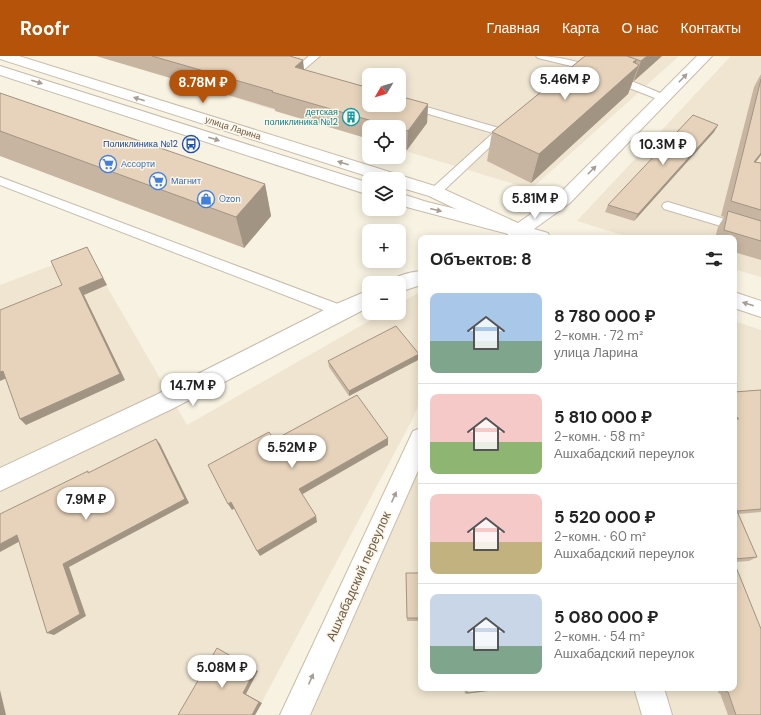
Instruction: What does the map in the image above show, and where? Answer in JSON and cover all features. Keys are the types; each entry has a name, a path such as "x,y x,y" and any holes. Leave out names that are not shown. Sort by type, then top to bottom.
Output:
{"street":[{"name":"улица Ларина","path":"4,56 372,172"},
{"path":"517,235 564,199 705,56"},
{"name":"улица Ларина","path":"0,70 362,187"},
{"path":"406,183 435,192 517,235"},
{"path":"406,201 517,235"},
{"path":"406,282 418,279"},
{"path":"0,480 164,402 362,301"},
{"path":"737,301 761,309"},
{"name":"Ашхабадский переулок","path":"295,715 418,445"},
{"path":"650,691 657,715"}],"lane":[{"path":"311,76 293,70 315,56"},
{"path":"541,56 578,65 664,98"},
{"path":"566,75 587,56"},
{"path":"406,104 500,132"},
{"path":"435,192 512,122"},
{"path":"0,181 341,311"},
{"path":"668,206 761,234"}],"shaded area":[{"path":"97,56 679,56 531,189 406,151 406,120 362,120 362,137"},
{"path":"731,56 761,56 761,277 737,270 737,235 622,235 577,221"},
{"path":"87,252 187,425 371,320 406,320 406,300 418,293 418,406 412,420 255,715 0,715 0,285"},
{"path":"737,322 761,330 761,715 304,715 418,467 418,691 737,691"}],"building":[{"path":"152,56 290,56 303,60 295,67 362,86 362,112 406,112 406,98 428,104 408,131 406,131 406,120 369,120 272,92 273,91"},
{"path":"585,56 627,56 637,59 633,62 639,65 539,154 492,132"},
{"path":"627,56 647,56 641,61"},
{"path":"761,79 761,153 754,162 761,163 761,210 731,201"},
{"path":"0,93 265,184 236,217 0,131"},
{"path":"693,115 718,125 638,214 608,205"},
{"path":"728,211 761,221 761,241 724,230"},
{"path":"87,247 103,278 79,288 120,374 20,419 3,371 0,372 0,310 62,285 51,261"},
{"path":"396,326 418,353 418,355 349,391 328,361"},
{"path":"761,390 761,509 737,511 737,419 739,419 737,417 737,392"},
{"path":"357,395 388,438 299,489 316,516 257,551 231,502 228,504 208,465 269,432 274,440"},
{"path":"156,439 185,499 63,564 80,614 47,633 17,535 0,544 0,514"},
{"path":"737,511 757,557 737,559"},
{"path":"737,569 761,629 761,715 736,715 728,692 726,692 737,691"},
{"path":"406,573 418,573 418,618 407,618"},
{"path":"217,648 255,670 243,693 259,702 252,715 178,715"},
{"path":"467,691 483,691 467,693"}],"place":[{"name":"детская поликлиника №12","path":"351,117"},
{"name":"Поликлиника №12","path":"191,144"},
{"name":"Ассорти","path":"108,164"},
{"name":"Магнит","path":"158,181"},
{"name":"Ozon","path":"206,199"}]}
